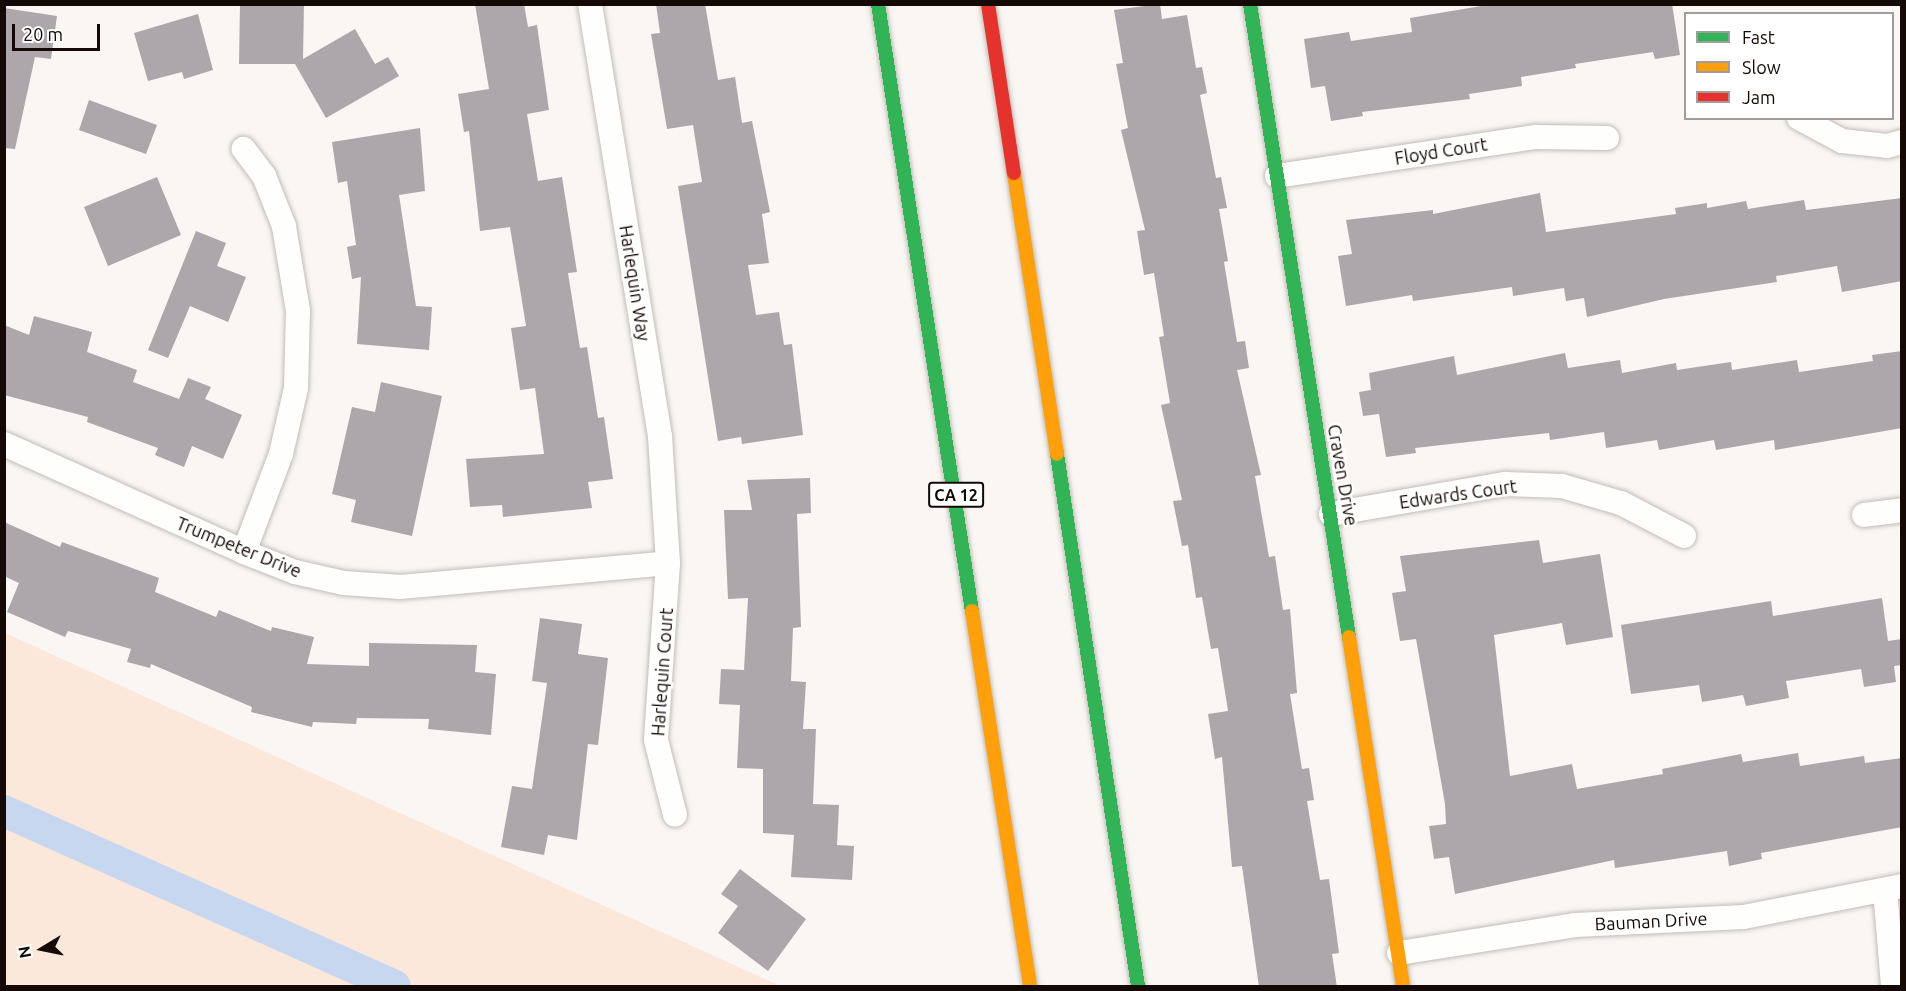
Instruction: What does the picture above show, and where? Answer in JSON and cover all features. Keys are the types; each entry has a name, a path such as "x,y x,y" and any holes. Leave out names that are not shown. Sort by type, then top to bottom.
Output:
{"main road":[{"name":"CA 12","path":"879,4 1030,987"},
{"path":"988,4 1138,987"},
{"name":"Craven Drive","path":"1250,4 1403,987"}],"street":[{"name":"Harlequin Way","path":"590,4 660,436 668,563"},
{"path":"1803,120 1842,141 1887,146 1902,142"},
{"name":"Floyd Court","path":"1277,176 1536,137 1607,138"},
{"path":"244,149 264,176 284,226 298,311 291,410 281,454 244,552"},
{"name":"Trumpeter Drive","path":"4,444 244,552 295,572 344,583 401,587 668,563"},
{"name":"Edwards Court","path":"1331,514 1505,484 1562,486 1621,503 1684,536"},
{"path":"1864,515 1902,510"},
{"name":"Harlequin Court","path":"668,563 656,740 675,814"},
{"path":"1893,888 1893,987"},
{"name":"Bauman Drive","path":"1399,952 1575,925 1744,917 1893,888"}],"shaded area":[{"path":"5,633 780,986 5,986"}],"building":[{"path":"240,4 304,4 303,59 355,29 375,64 388,57 399,76 326,118 295,64 239,64"},
{"path":"475,4 524,4 528,27 537,25 549,110 527,114 538,181 562,177 577,272 568,273 580,348 587,347 598,418 604,417 613,479 588,482 592,508 503,517 502,505 470,507 466,459 544,454 535,388 520,390 511,328 526,326 510,227 480,231 469,131 464,132 458,94 489,89"},
{"path":"656,4 705,4 718,80 735,77 742,123 752,121 770,212 762,214 769,263 748,265 756,315 779,312 784,345 792,344 803,435 742,444 741,437 718,441 678,186 702,182 693,125 667,129 651,34 660,33"},
{"path":"1160,4 1162,19 1187,15 1196,68 1202,67 1207,93 1200,95 1216,178 1221,177 1227,208 1219,209 1228,261 1224,262 1237,342 1245,341 1249,368 1237,370 1261,475 1255,476 1269,557 1275,556 1283,610 1290,609 1297,693 1290,694 1302,769 1309,768 1314,800 1307,801 1320,880 1329,879 1339,953 1332,954 1337,987 1259,987 1242,866 1232,867 1222,757 1215,759 1208,714 1228,711 1218,648 1211,649 1202,597 1196,598 1188,545 1182,546 1173,501 1182,500 1161,405 1170,403 1159,337 1164,336 1154,273 1144,275 1137,231 1145,230 1121,130 1128,128 1116,64 1123,63 1114,10"},
{"path":"1493,4 1672,4 1680,55 1655,59 1653,52 1575,64 1576,68 1521,77 1522,86 1469,94 1470,99 1362,112 1363,116 1331,121 1325,86 1311,88 1304,39 1349,32 1351,41 1412,32 1410,18"},
{"path":"4,8 57,16 51,59 35,57 15,149 4,148"},
{"path":"198,14 213,70 184,79 182,72 148,81 134,33"},
{"path":"89,100 157,125 146,154 79,130"},
{"path":"420,128 425,191 399,195 416,306 432,307 429,350 357,344 361,277 352,279 347,247 356,245 347,181 338,183 332,142"},
{"path":"157,177 181,235 108,266 84,207"},
{"path":"1540,193 1546,232 1676,214 1675,208 1707,203 1707,208 1746,201 1748,209 1804,200 1806,210 1902,198 1902,281 1842,292 1837,266 1776,276 1777,282 1664,299 1587,317 1584,298 1566,301 1564,288 1513,296 1512,287 1413,301 1412,295 1346,306 1338,256 1352,254 1346,220 1433,210 1433,214"},
{"path":"196,231 226,243 217,266 246,277 228,322 190,306 168,358 148,350"},
{"path":"34,316 92,332 87,352 137,370 133,382 179,399 188,378 211,387 205,399 242,415 223,459 192,446 184,467 155,455 158,448 87,422 88,417 4,395 4,325 29,335"},
{"path":"1902,351 1902,428 1775,450 1774,440 1716,450 1714,440 1659,450 1657,440 1606,448 1604,432 1550,440 1549,433 1415,448 1416,453 1386,457 1379,414 1363,416 1359,392 1371,390 1369,373 1454,356 1457,375 1565,353 1568,368 1620,360 1622,373 1676,363 1677,370 1731,362 1732,370 1797,360 1799,372 1873,361 1872,355"},
{"path":"381,382 442,396 412,536 351,522 356,500 332,494 352,407 375,412"},
{"path":"810,478 811,513 797,514 801,627 793,628 791,681 806,682 803,729 816,729 813,804 839,805 837,845 854,846 852,880 791,877 794,835 763,833 763,769 737,768 740,705 719,704 721,669 744,670 748,598 728,599 724,510 752,510 747,480"},
{"path":"4,522 60,547 62,542 159,578 155,592 216,617 219,610 271,631 272,627 314,637 307,664 369,666 369,643 477,645 475,672 496,674 491,735 428,729 429,719 357,718 356,724 313,722 312,727 251,712 252,707 151,664 150,668 127,662 131,649 68,631 65,637 7,612 19,583 4,576"},
{"path":"1539,540 1543,563 1600,554 1613,637 1566,645 1562,623 1494,635 1510,776 1572,764 1577,789 1663,774 1662,769 1741,754 1743,762 1798,753 1800,766 1864,756 1865,763 1902,758 1902,827 1761,853 1762,859 1729,866 1727,851 1615,868 1614,860 1455,894 1449,857 1434,859 1429,826 1446,824 1445,804 1416,639 1400,641 1392,593 1406,591 1400,556"},
{"path":"1882,598 1888,641 1902,639 1902,665 1894,666 1896,682 1864,687 1861,669 1786,681 1789,698 1746,706 1743,695 1702,702 1699,685 1631,694 1621,625 1771,601 1773,616"},
{"path":"540,618 582,624 578,654 608,658 598,745 588,744 577,840 548,835 544,855 501,847 512,786 532,789 547,683 532,681"},
{"path":"740,869 806,919 768,971 718,933 738,906 721,894"}],"waterway":[{"path":"4,811 395,986"}],"traffic: fast":[{"path":"878,4 972,611"},
{"path":"1250,4 1349,637"},
{"path":"1057,454 1138,986"}],"traffic: slow":[{"path":"1014,173 1057,454"},
{"path":"972,611 1030,986"},
{"path":"1349,637 1403,986"}],"traffic: jam":[{"path":"988,4 1014,173"}]}
